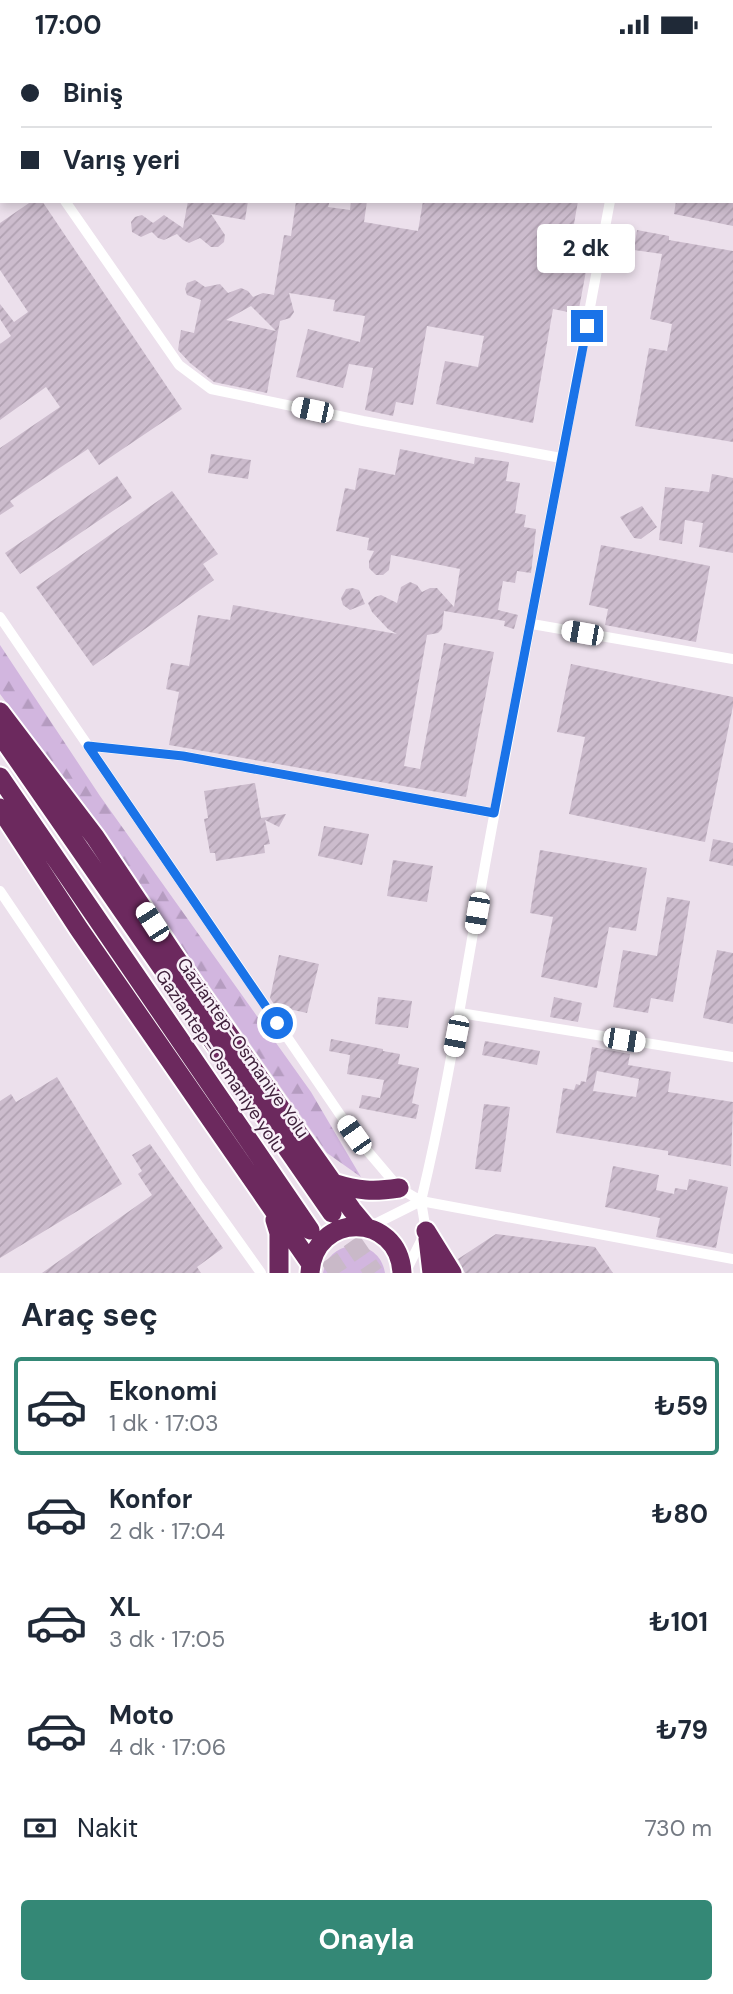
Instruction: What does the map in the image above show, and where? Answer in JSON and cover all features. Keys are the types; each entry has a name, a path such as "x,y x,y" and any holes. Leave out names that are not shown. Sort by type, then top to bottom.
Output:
{"highway":[{"path":"0,712 95,837 194,985 367,1228"},
{"name":"Gaziantep-Osmaniye Yolu","path":"0,734 332,1213"},
{"name":"Gaziantep-Osmaniye yolu","path":"0,777 310,1230"},
{"path":"0,808 86,940 273,1212 309,1270"},
{"path":"333,1183 374,1192 399,1188"},
{"path":"273,1212 279,1233 279,1273"},
{"path":"309,1270 322,1241 331,1233 342,1228 367,1228 385,1236 392,1243 404,1273"},
{"path":"426,1231 432,1273"},
{"path":"426,1231 453,1273"}],"street":[{"path":"66,203 179,365 211,389 561,458"},
{"path":"404,1273 426,1231 421,1201 439,1127 494,813 532,624 610,203"},
{"path":"0,617 354,1135 399,1188 421,1201 733,1259"},
{"path":"532,624 733,659"},
{"path":"88,746 183,756 494,813"},
{"path":"0,891 199,1186 261,1273"},
{"path":"460,1013 733,1057"},
{"path":"367,1228 421,1201"}],"green space":[{"path":"0,645 100,796 311,1092 361,1177 327,1153 67,784 0,694"},
{"path":"352,1245 364,1247 378,1256 385,1273 323,1273 326,1262 332,1255"}],"building":[{"path":"29,203 43,203 182,409 99,465 88,449 10,501 14,506 0,515 0,448 60,407 46,387 0,420 0,344 11,336 0,319 0,304 14,322 28,312 0,270 0,223"},
{"path":"188,203 248,203 245,220 211,214 225,235 224,242 218,247 211,247 200,238 189,243 177,234 164,240 152,232 141,237 132,232 131,222 142,215 153,223 164,215 183,228"},
{"path":"296,203 329,203 328,207 350,210 351,203 367,203 364,222 418,231 423,203 578,203 574,224 594,228 578,314 553,309 533,423 436,404 445,361 478,367 484,336 427,326 413,405 396,402 393,416 365,410 373,368 349,364 343,388 296,377 308,329 360,342 365,316 333,311 335,300 289,293 294,312 290,318 280,321 267,393 214,382 178,350 181,330 194,333 201,300 187,295 187,283 195,280 205,287 220,284 228,293 241,288 253,297 263,293 274,295 284,235 291,236","holes":["251,306 276,331 226,320"]},
{"path":"676,203 733,203 733,226 674,214"},
{"path":"637,230 669,236 669,240 733,251 733,442 635,426 649,348 667,351 672,324 650,319 662,254 634,250"},
{"path":"400,449 474,464 475,457 509,462 506,481 520,483 515,513 526,515 524,527 536,529 531,573 517,571 515,583 503,581 498,610 518,615 514,629 504,626 505,621 444,611 442,629 438,633 427,635 404,766 420,769 444,643 494,652 466,797 169,745 179,692 166,689 171,663 189,666 198,615 230,620 233,605 397,634 388,629 372,612 368,603 381,595 397,603 401,587 410,582 417,585 422,592 437,588 454,607 460,569 391,555 389,570 383,575 376,575 369,568 374,551 367,550 369,538 336,531 345,488 355,490 359,468 395,475"},
{"path":"211,454 251,460 248,479 208,473"},
{"path":"712,474 733,478 733,553 699,547 703,523 685,520 682,544 659,540 665,487 709,492"},
{"path":"117,476 132,498 20,574 5,553"},
{"path":"172,491 218,554 203,564 214,580 93,666 36,587"},
{"path":"642,506 657,527 641,539 634,538 620,517"},
{"path":"601,545 710,566 696,642 605,625 608,609 589,605"},
{"path":"346,589 359,590 365,604 350,610 343,605 341,598"},
{"path":"571,664 733,697 705,842 569,814 585,737 557,732"},
{"path":"255,783 261,818 286,814 279,827 265,820 270,844 264,845 265,853 216,861 215,853 210,853 204,819 208,818 204,791"},
{"path":"324,826 369,834 362,865 318,856"},
{"path":"713,839 733,843 733,866 709,861"},
{"path":"540,850 647,868 636,931 609,927 597,988 541,977 553,917 530,913"},
{"path":"393,860 433,866 427,902 387,896"},
{"path":"667,897 690,901 673,1002 651,998 648,1013 613,1007 623,950 657,956"},
{"path":"717,950 733,953 733,1024 703,1018"},
{"path":"279,955 319,964 307,1013 275,1006 270,998"},
{"path":"378,997 412,1001 408,1028 375,1024"},
{"path":"554,997 582,1003 578,1022 550,1017"},
{"path":"331,1039 400,1054 398,1064 419,1068 412,1103 419,1105 416,1119 359,1108 362,1095 380,1098 384,1080 347,1074 350,1055 329,1051"},
{"path":"485,1041 540,1051 537,1065 482,1055"},
{"path":"592,1047 630,1054 628,1065 671,1072 668,1092 733,1102 731,1166 668,1155 668,1151 556,1133 563,1088 574,1090 576,1084 586,1082","holes":["597,1071 639,1079 636,1097 593,1091"]},
{"path":"57,1077 122,1184 0,1258 0,1101 11,1094 16,1102"},
{"path":"484,1104 510,1107 501,1172 475,1169"},
{"path":"150,1144 223,1248 197,1267 201,1273 42,1273 152,1195 138,1174 142,1171 132,1155"},
{"path":"613,1166 659,1175 656,1190 674,1194 675,1188 687,1190 689,1179 728,1187 716,1248 656,1237 660,1218 605,1207"},
{"path":"496,1234 595,1247 613,1273 465,1273 458,1259"}],"tunnel":[{"path":"335,1217 374,1273"},
{"path":"313,1234 339,1273"}],"route":[{"path":"277,1023 88,746 183,756 494,813 587,326"}]}
